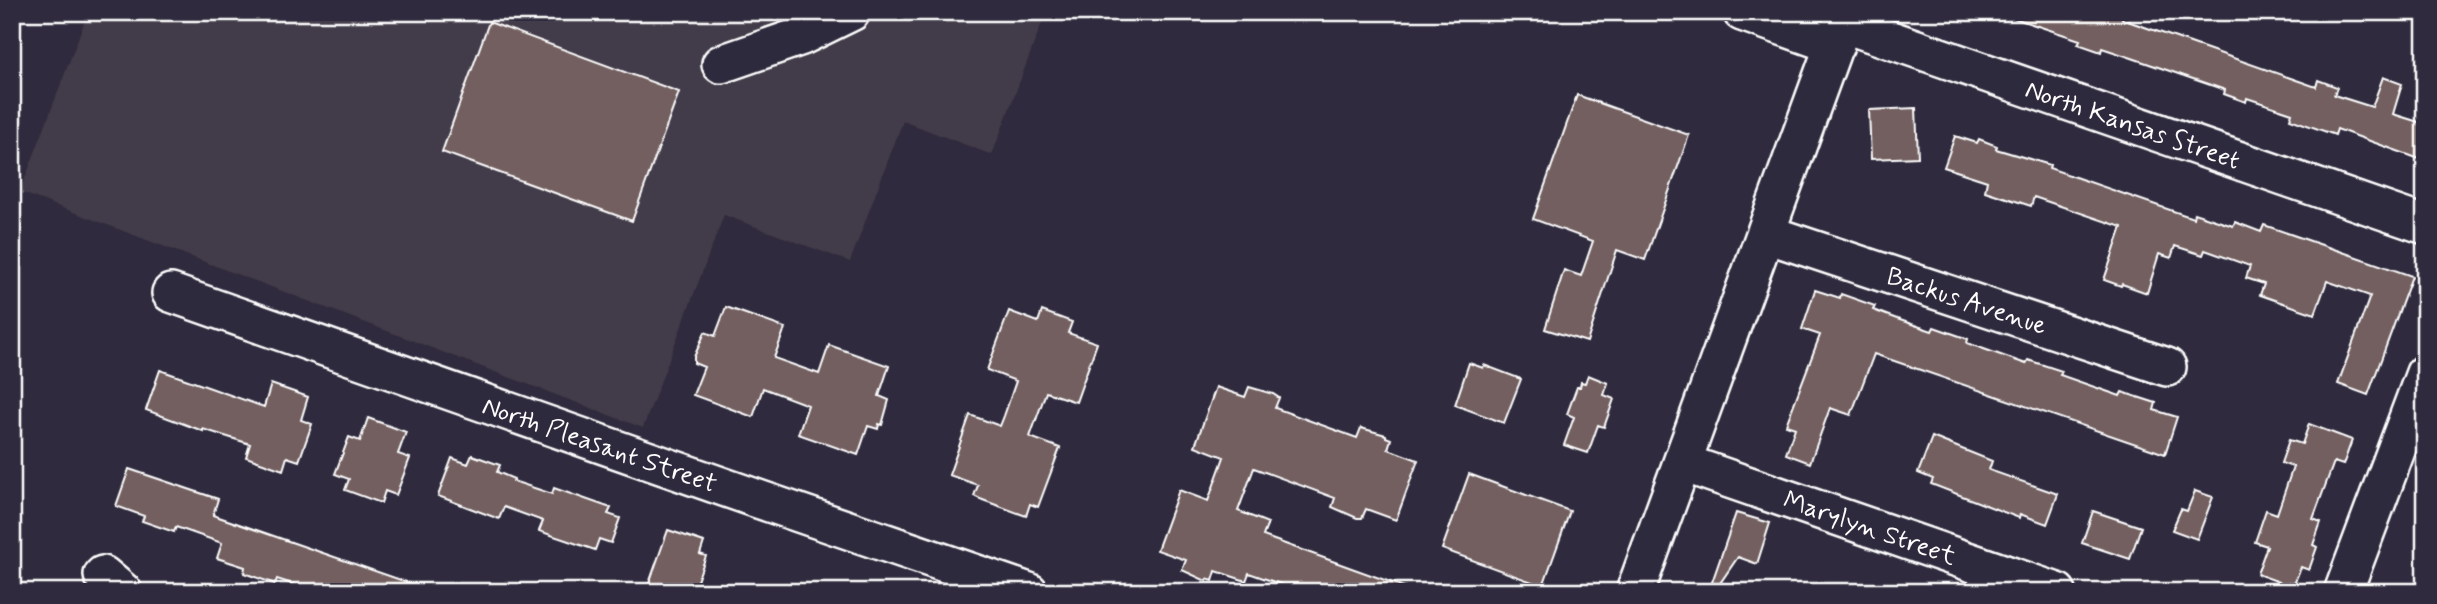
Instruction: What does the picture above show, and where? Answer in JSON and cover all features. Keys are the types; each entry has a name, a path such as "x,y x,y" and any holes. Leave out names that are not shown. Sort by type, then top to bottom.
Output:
{"street":[{"path":"720,64 802,36 852,12"},
{"name":"North Kansas Street","path":"1742,12 1841,27 2425,225"},
{"path":"1635,592 1841,27"},
{"name":"Backus Avenue","path":"1767,234 2167,367"},
{"name":"North Pleasant Street","path":"171,293 1029,592"},
{"path":"2343,592 2425,373"},
{"name":"Marylyn Street","path":"1684,463 2057,592"}],"shaded area":[{"path":"88,12 1046,12 992,155 903,121 850,262 724,215 643,428 20,192"}],"building":[{"path":"2009,12 2124,12 2122,19 2316,87 2318,80 2337,87 2334,95 2372,107 2383,77 2402,84 2393,114 2425,124 2425,161 2337,129 2335,135 2290,119 2292,113 2247,98 2246,102 2224,94 2225,90 2102,48 2101,52 2078,44 2080,40 2008,16"},
{"path":"489,22 679,92 632,221 442,152"},
{"path":"1577,95 1689,135 1645,260 1617,250 1587,342 1545,329 1564,270 1581,276 1593,241 1533,219"},
{"path":"1916,108 1918,157 1871,159 1869,110"},
{"path":"1955,136 1977,143 1979,139 1997,146 1996,149 2050,165 2049,168 2193,218 2194,213 2233,226 2235,222 2261,232 2264,225 2412,276 2368,395 2338,384 2370,296 2327,281 2315,314 2260,295 2264,284 2246,278 2250,266 2205,250 2203,255 2175,246 2171,258 2159,254 2147,293 2104,280 2122,227 2034,197 2031,206 1985,191 1987,181 1944,167"},
{"path":"1815,290 1840,298 1841,294 1875,306 1873,310 1897,319 1932,331 1934,327 1968,339 1967,343 2026,364 2028,360 2062,371 2060,375 2120,396 2122,392 2156,403 2154,410 2177,417 2165,454 1874,354 1851,415 1830,408 1810,463 1786,454 1795,428 1786,425 1820,335 1802,329"},
{"path":"726,307 785,328 774,358 819,374 829,345 889,366 879,396 889,400 882,425 879,424 878,429 868,426 858,455 798,434 808,405 763,388 753,417 693,395 704,367 694,363 694,357 705,332 715,336"},
{"path":"1009,311 1038,322 1042,311 1072,322 1068,333 1097,343 1076,402 1046,392 1030,437 1060,448 1038,507 1030,504 1026,516 974,496 978,485 949,475 970,415 1000,426 1004,416 1016,381 987,370"},
{"path":"1469,363 1483,368 1484,365 1521,379 1504,423 1455,405"},
{"path":"160,370 264,407 271,384 308,397 301,420 312,424 299,461 287,457 283,470 246,457 250,444 203,431 146,410"},
{"path":"1588,375 1608,383 1604,395 1614,399 1604,427 1598,425 1588,453 1564,445 1574,417 1567,414 1577,387 1580,387 1581,382 1585,383"},
{"path":"1216,387 1245,397 1249,387 1273,394 1279,398 1275,408 1357,438 1361,428 1386,435 1391,439 1388,449 1418,460 1396,520 1366,509 1362,518 1357,518 1332,507 1335,498 1254,468 1238,511 1268,523 1263,536 1410,589 1409,592 1303,592 1249,573 1246,581 1216,571 1213,581 1206,581 1182,570 1186,560 1157,550 1179,490 1208,501 1224,457 1195,446"},
{"path":"368,418 406,432 398,454 410,458 396,495 385,491 381,503 345,490 349,479 335,474 349,437 360,441"},
{"path":"2309,424 2352,440 2343,465 2334,462 2313,519 2321,522 2313,545 2317,547 2309,570 2301,567 2293,587 2257,574 2267,546 2255,542 2266,510 2277,514 2293,467 2281,463 2289,440 2302,444"},
{"path":"1932,437 1992,461 1989,470 2058,494 2047,524 2020,514 2019,518 1931,484 1933,479 1918,473"},
{"path":"472,455 500,465 497,472 514,479 513,481 552,494 554,488 611,508 608,514 620,518 611,543 599,539 595,550 539,531 543,521 504,507 499,519 438,496 452,458 468,464"},
{"path":"129,469 218,499 213,515 427,589 426,592 316,592 277,579 275,584 244,573 245,567 217,558 222,543 176,527 174,532 142,521 144,516 116,506"},
{"path":"1469,474 1570,511 1543,586 1442,549"},
{"path":"2195,491 2213,497 2197,539 2172,530 2181,509 2187,511"},
{"path":"2093,511 2141,527 2130,559 2082,543"},
{"path":"1736,513 1770,523 1757,564 1738,557 1714,592 1711,592 1709,591"},
{"path":"668,530 704,542 700,554 706,556 693,592 646,592"}]}
